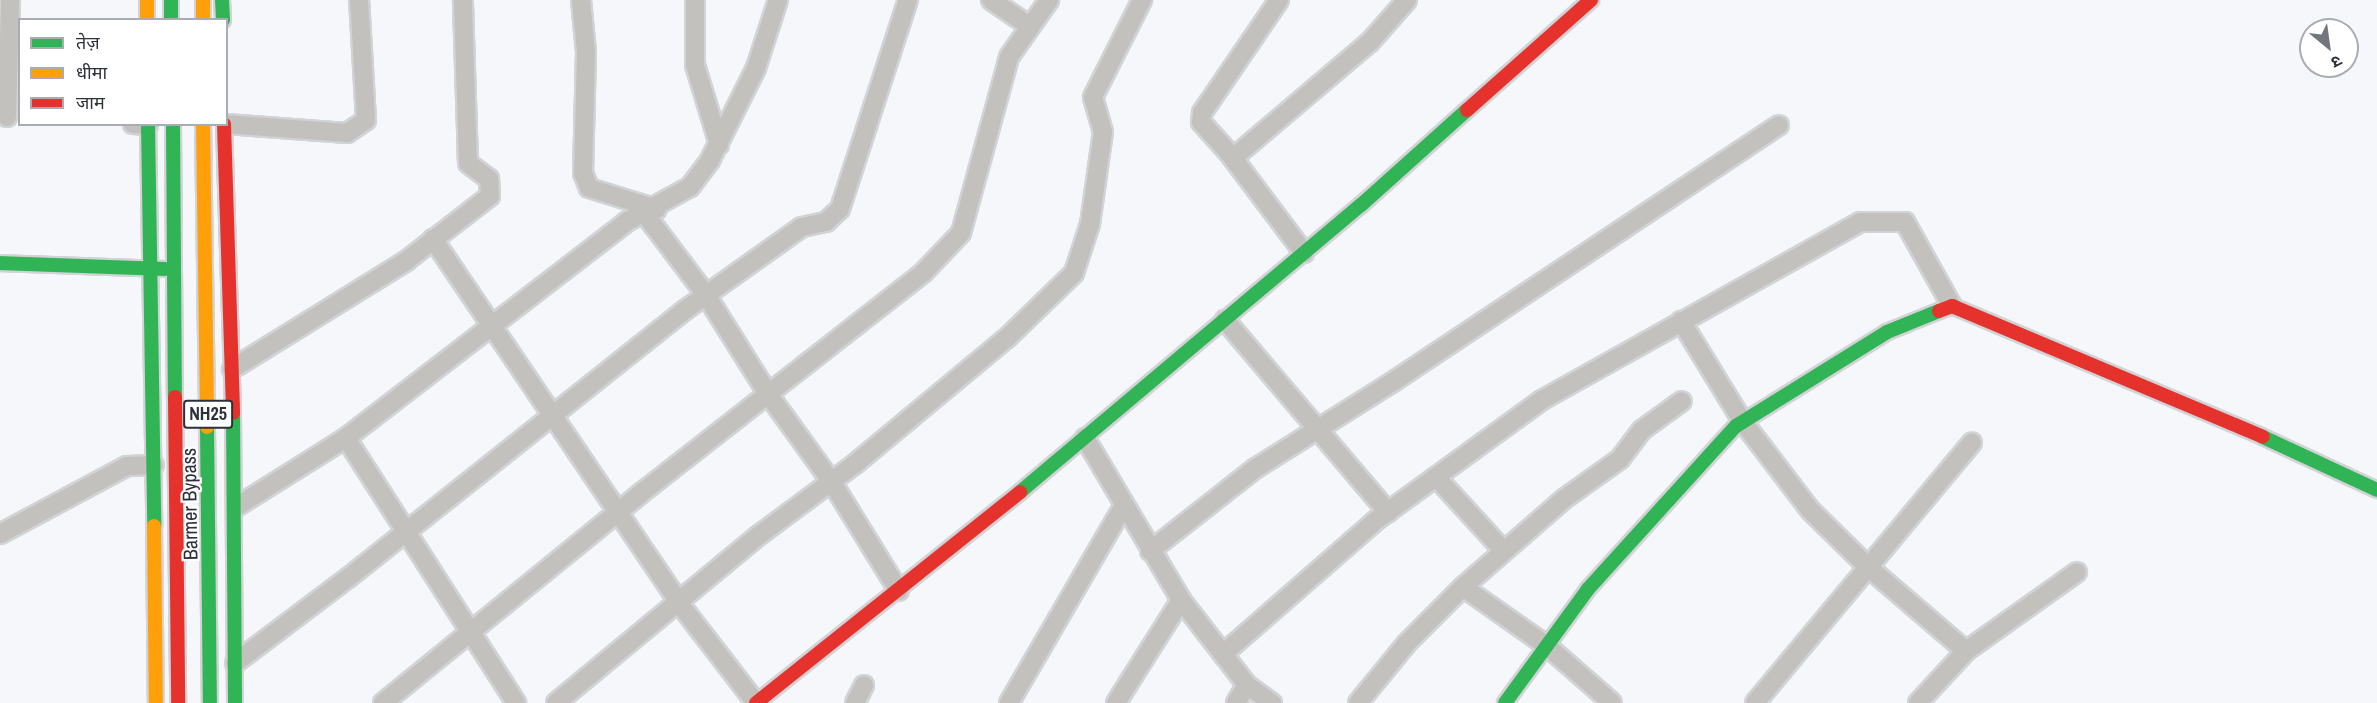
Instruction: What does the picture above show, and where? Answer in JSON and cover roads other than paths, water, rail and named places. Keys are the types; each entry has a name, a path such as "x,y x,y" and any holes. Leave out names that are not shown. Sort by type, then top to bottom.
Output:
{"main road":[{"path":"147,0 147,18"},
{"path":"171,0 171,18"},
{"path":"203,0 203,18"},
{"path":"222,0 222,18"},
{"path":"756,703 899,591 1085,438 1304,253 1591,0"},
{"path":"148,126 156,703"},
{"name":"Barmer Bypass","path":"173,126 178,703"},
{"name":"Barmer Bypass","path":"203,126 210,703"},
{"path":"225,126 236,507 235,703"},
{"path":"0,263 176,269"},
{"path":"1505,703 1588,589 1743,422 1887,332 1952,306 2336,468 2377,490"}],"street":[{"path":"9,118 10,0"},
{"path":"228,124 347,133 366,120 359,0"},
{"path":"232,369 406,261 490,196 489,179 468,163 463,0"},
{"path":"581,0 586,52 583,173 589,188 651,211 768,394 831,481 899,591"},
{"path":"695,0 695,65 719,144"},
{"path":"236,507 346,438 626,222 651,211 690,187 719,144 756,68 778,0"},
{"path":"235,663 706,295 802,227 826,222 840,209 908,0"},
{"path":"992,0 1028,25"},
{"path":"383,703 620,511 923,273 961,233 1009,57 1028,25 1049,0"},
{"path":"556,703 1007,338 1079,266 1090,224 1103,132 1093,97 1142,0"},
{"path":"1279,0 1202,113 1201,122 1233,158 1304,253"},
{"path":"1233,158 1370,42 1407,0"},
{"path":"1150,551 1256,468 1779,125"},
{"path":"1223,654 1388,512 1542,400 1860,222 1885,219 1905,222 1952,306"},
{"path":"433,239 620,511 679,603 756,703"},
{"path":"1225,320 1320,428 1388,512"},
{"path":"1681,321 1743,422 1810,510 1868,567 1966,651"},
{"path":"1359,703 1407,643 1463,587 1503,550 1620,459 1642,430 1682,401"},
{"path":"346,438 408,530 516,703"},
{"path":"1085,438 1123,507 1181,600 1247,685 1272,703"},
{"path":"1755,703 1972,442"},
{"path":"0,534 127,466 154,465"},
{"path":"1436,477 1503,550"},
{"path":"1009,703 1123,507"},
{"path":"1918,703 1966,651 2076,572"},
{"path":"1463,587 1547,646 1612,703"},
{"path":"1116,703 1181,600"},
{"path":"1236,703 1247,685"},
{"path":"855,703 864,686"}]}
